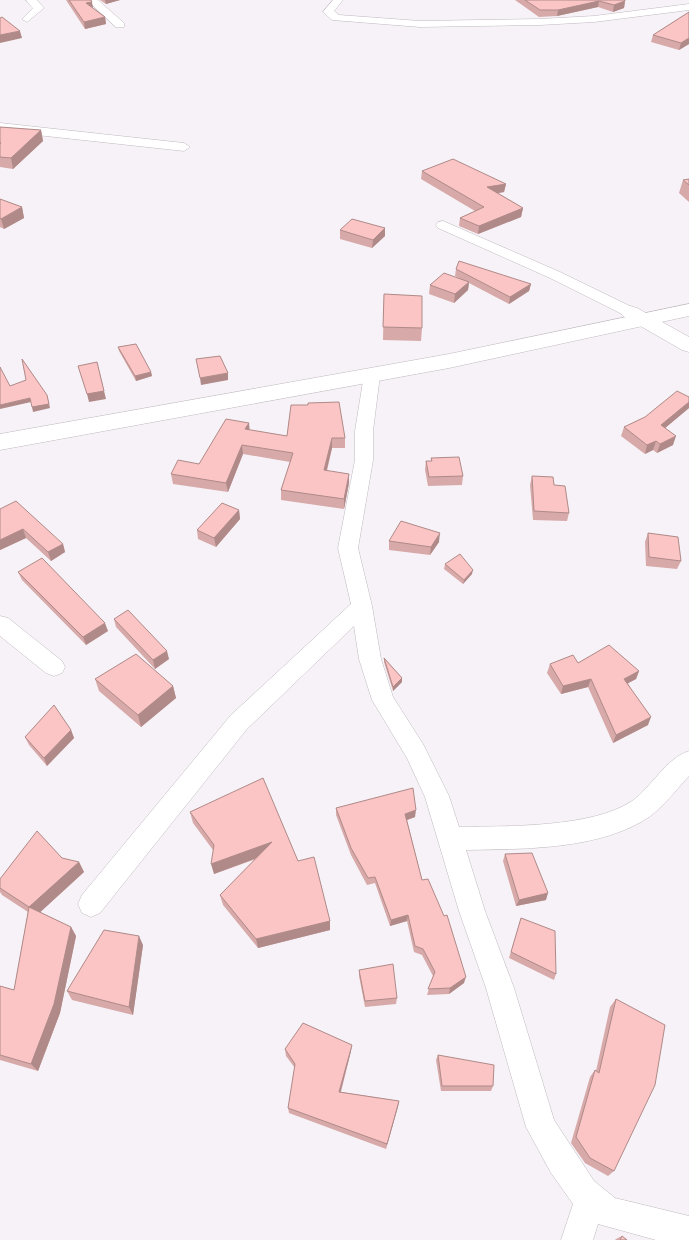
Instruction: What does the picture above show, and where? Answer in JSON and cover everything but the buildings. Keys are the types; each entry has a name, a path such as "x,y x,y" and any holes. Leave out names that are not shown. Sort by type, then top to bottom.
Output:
{"main road":[{"path":"0,430 26,431 372,375 638,316 689,299"},
{"path":"0,442 26,431 638,316 689,310"},
{"path":"638,316 689,346"}],"street":[{"path":"27,20 39,8 31,0"},
{"path":"92,0 120,25"},
{"path":"338,0 328,12 336,18 412,23 540,22 689,7"},
{"path":"645,3 653,6 664,17 676,21"},
{"path":"0,127 184,147"},
{"path":"443,226 638,316"},
{"path":"372,375 364,431 364,460 348,548 362,606 370,659 383,700 424,769 437,796 472,911 500,988 541,1126 562,1162 583,1192 607,1212 689,1232"},
{"path":"91,904 239,722 362,606"},
{"path":"0,624 54,667"},
{"path":"450,839 520,838 620,821 640,809 689,761"},
{"path":"577,1240 591,1199"}]}
